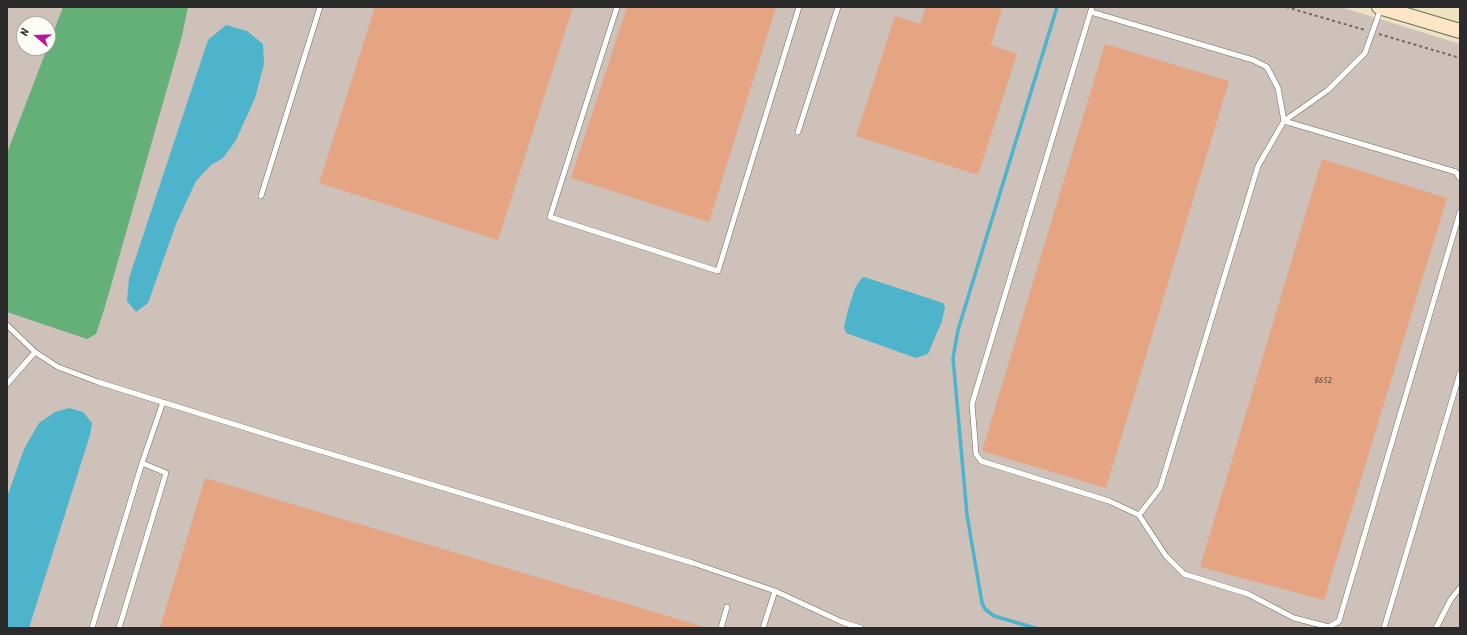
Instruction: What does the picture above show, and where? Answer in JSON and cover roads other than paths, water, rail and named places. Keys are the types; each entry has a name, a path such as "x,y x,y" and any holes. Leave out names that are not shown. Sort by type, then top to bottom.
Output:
{"main road":[{"path":"1380,7 1460,31"}],"lane":[{"path":"262,196 320,7"},
{"path":"617,7 550,216 718,271 799,7"},
{"path":"798,132 838,7"},
{"path":"1139,515 1160,488 1258,166 1284,122 1328,90 1365,53 1380,7"},
{"path":"1284,122 1278,88 1267,67 1253,60 1092,10 972,404 976,454 981,461 1109,501 1139,515 1166,556 1184,574 1248,594 1294,618 1329,627 1339,621 1460,212"},
{"path":"1284,122 1456,172 1460,178"},
{"path":"7,325 35,352 58,367 98,382 693,563 775,591 828,616 862,628"},
{"path":"7,384 35,352"},
{"path":"1384,628 1460,373"},
{"path":"92,628 142,463 163,402"},
{"path":"119,628 166,473 142,463"},
{"path":"1436,628 1451,599 1460,588"},
{"path":"763,628 775,591"},
{"path":"721,628 727,607"}],"water":[{"path":"226,25 247,31 263,44 264,64 255,98 236,140 223,158 211,165 196,181 176,224 148,303 136,312 127,301 129,278 208,40"},
{"path":"864,277 943,303 945,307 942,321 928,354 916,358 846,333 844,327 855,288"},
{"path":"69,408 83,412 92,423 90,435 29,628 7,628 7,497 24,449 39,423 55,412"}],"waterway":[{"path":"1035,628 994,616 985,609 982,603 967,515 953,358 958,330 1057,7"}]}
